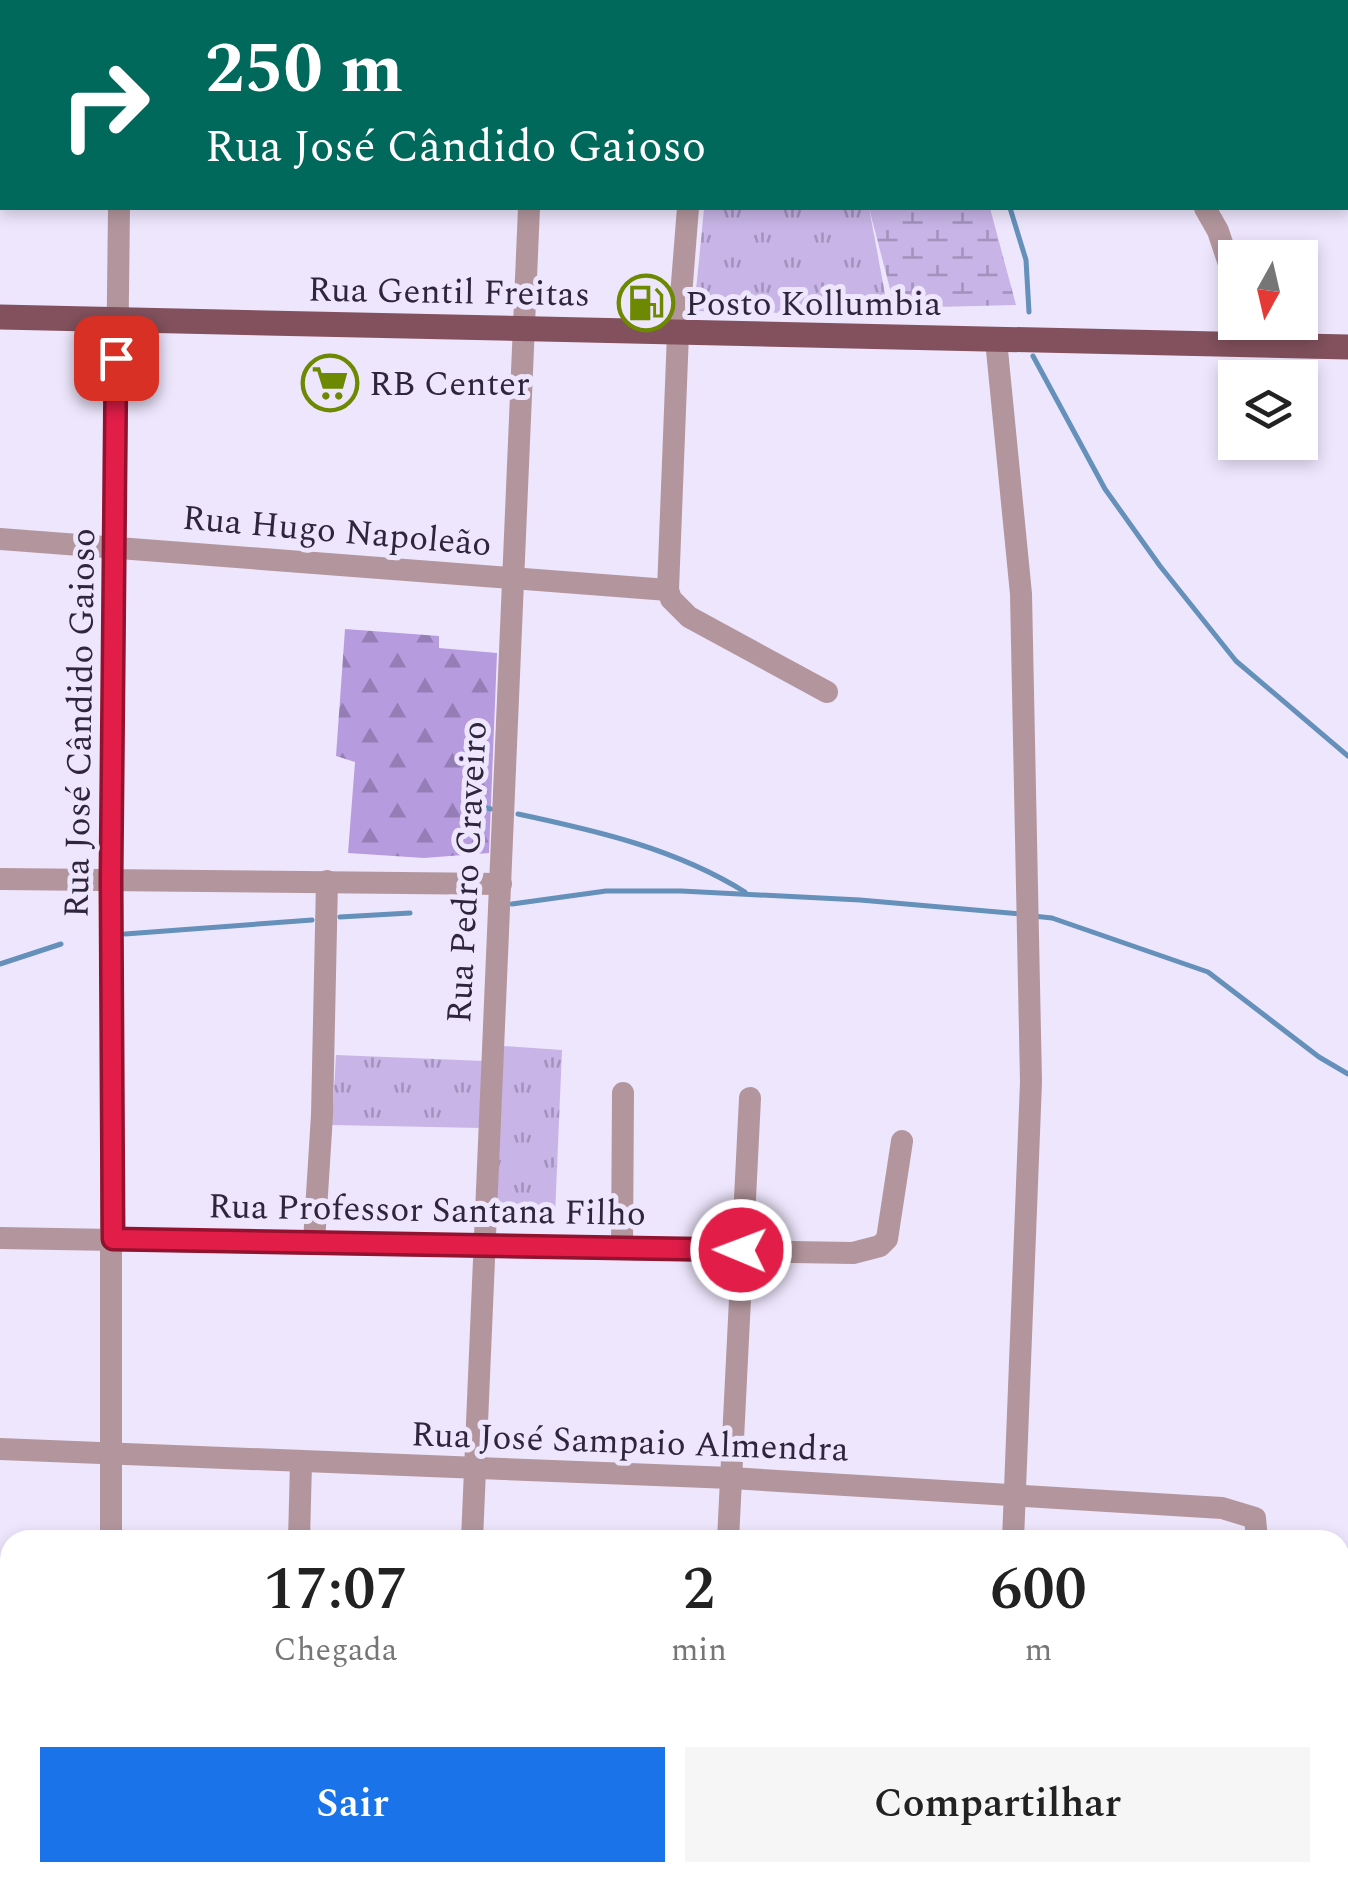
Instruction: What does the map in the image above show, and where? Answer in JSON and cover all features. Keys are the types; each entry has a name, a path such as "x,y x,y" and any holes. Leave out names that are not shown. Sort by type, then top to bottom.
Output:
{"main road":[{"name":"Rua Gentil Freitas","path":"0,317 526,326 996,340 1218,335"},
{"name":"Rua Gentil Freitas","path":"1297,340 1348,347"}],"street":[{"name":"Rua José Cândido Gaioso","path":"112,1530 111,880 119,210"},
{"name":"Rua Pedro Craveiro","path":"472,1530 529,210"},
{"path":"688,210 678,333 668,590 671,599 689,617 827,692"},
{"path":"1206,210 1221,240"},
{"path":"996,340 1021,594 1031,1063 1012,1530"},
{"name":"Rua Hugo Napoleão","path":"0,539 668,590"},
{"path":"0,879 501,884"},
{"path":"314,1242 322,1115 327,881"},
{"path":"622,1247 623,1092"},
{"path":"728,1530 750,1098"},
{"name":"Rua Professor Santana Filho","path":"0,1238 853,1252 880,1246 887,1239 902,1141"},
{"name":"Rua José Sampaio Almendra","path":"0,1449 731,1478 1014,1494 1222,1508 1256,1529"},
{"path":"298,1530 301,1463"}],"green space":[{"path":"704,210 869,210 889,315 694,311"},
{"path":"870,210 991,210 1016,305 895,308"},
{"path":"345,629 439,636 439,648 497,653 489,853 424,858 348,853 355,762 336,756"},
{"path":"503,1046 562,1050 555,1215 493,1214"},
{"path":"336,1055 484,1061 482,1128 332,1125"}],"waterway":[{"path":"1011,210 1026,260 1029,312"},
{"path":"1033,356 1105,489 1160,566 1236,661 1348,756"},
{"path":"477,806 491,809"},
{"path":"518,814 664,853 745,892"},
{"path":"512,904 606,891 681,891 860,900 1022,914"},
{"path":"340,917 410,913"},
{"path":"1033,916 1052,918 1208,972 1319,1057 1348,1074"},
{"path":"125,934 312,920"},
{"path":"0,964 61,944"}],"place":[{"name":"Posto Kollumbia","path":"646,303"},
{"name":"RB Center","path":"330,383"}],"route":[{"path":"116,358 111,880 113,1239 741,1250"}]}
